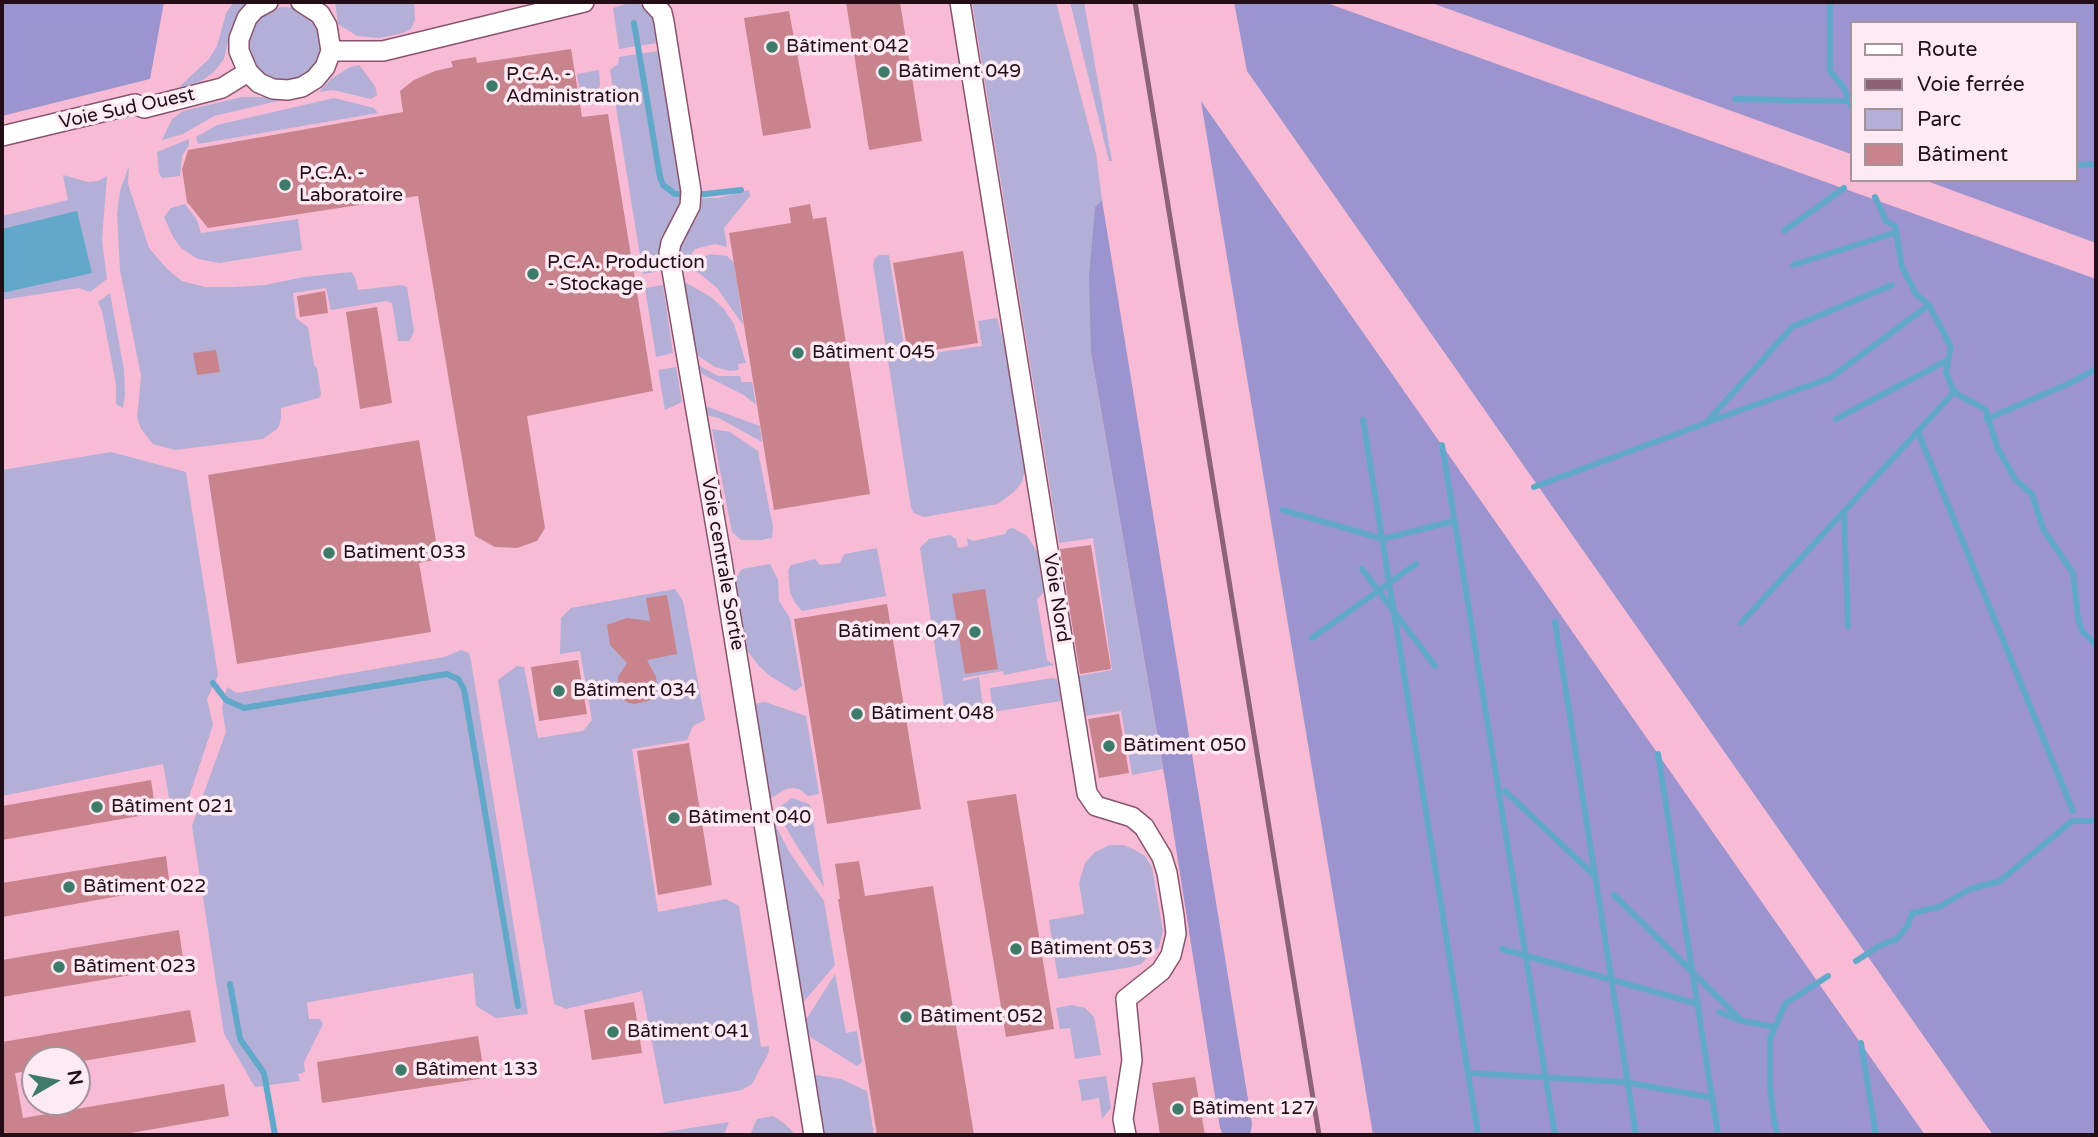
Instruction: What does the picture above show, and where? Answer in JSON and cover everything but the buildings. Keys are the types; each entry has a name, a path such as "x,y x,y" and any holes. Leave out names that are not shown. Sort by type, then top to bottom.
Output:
{"street":[{"path":"268,2 255,9 241,28 239,51 248,72 259,83 273,89 288,90 302,87 315,79 331,51 327,26 320,14 307,3"},
{"path":"331,51 383,51 584,2"},
{"name":"Voie centrale Sortie","path":"652,2 662,13 664,22 691,195 690,206 668,253 724,574 814,1135"},
{"name":"Voie Nord","path":"960,2 1087,793 1096,806 1132,817 1144,827 1164,865 1174,916 1176,934 1171,955 1161,971 1126,999 1132,1060 1123,1119 1126,1135"},
{"name":"Voie Sud Ouest","path":"2,136 135,104 144,108 209,92 222,88 248,72"}],"green space":[{"path":"234,2 248,2 231,29 224,59 214,72 200,82 179,87 209,59 217,46 226,13"},
{"path":"335,2 414,2 415,20 411,29 403,33 380,38 357,36 338,24"},
{"path":"637,2 649,12 656,27 657,43 619,49 613,8"},
{"path":"972,2 1056,2 1096,154 1102,200 1095,207 1091,354 1163,769 1132,775 1121,711 1085,716 1078,676 1112,670 1093,538 1059,543"},
{"path":"1070,2 1084,2 1112,161 1109,161"},
{"path":"285,7 299,10 311,18 319,30 322,44 319,58 311,70 299,78 285,81 271,78 259,70 251,58 248,44 251,30 259,18 271,10"},
{"path":"658,51 681,190 678,210 661,238 661,271 643,274 610,70 618,64 619,57"},
{"path":"359,65 375,86 377,95 371,99 333,90 319,92 331,79 350,67"},
{"path":"599,70 600,85 597,95 582,102 577,74"},
{"path":"242,97 282,100 214,116 183,134 162,140 172,119 183,111"},
{"path":"334,98 374,108 378,113 198,144 196,137 217,125"},
{"path":"189,139 189,145 182,156 180,176 162,178 157,152"},
{"path":"129,166 128,184 149,248 167,269 182,281 205,287 234,287 351,272 358,290 402,285 407,287 414,331 409,341 398,341 392,303 386,301 331,310 326,288 293,293 296,318 308,327 314,365 317,368 321,394 319,398 281,408 278,428 263,439 175,450 153,444 141,429 137,418 141,376 120,270 117,213 120,191"},
{"path":"63,175 88,182 107,176 102,240 107,279 90,292 79,288 2,300 2,216 68,200"},
{"path":"749,190 750,196 724,228 727,247 715,244 695,249 681,267 681,245 698,216 702,198 718,198"},
{"path":"185,204 197,220 201,233 298,219 302,250 219,263 198,259 181,248 164,217 171,208"},
{"path":"710,254 727,256 734,263 743,325 717,288 699,273 690,270 697,261"},
{"path":"879,255 889,255 906,357 982,346 978,321 997,318 1007,354 1025,469 1022,482 998,504 924,517 914,513 911,508 873,264"},
{"path":"683,281 711,297 724,309 734,324 746,363 738,364 739,370 730,371 715,367 695,354"},
{"path":"663,285 673,353 656,357 645,288"},
{"path":"110,293 124,370 123,408 116,404 116,384 98,302"},
{"path":"696,364 718,376 740,376 742,382 752,382 756,405 744,395 702,374"},
{"path":"676,367 682,402 665,410 658,370"},
{"path":"708,407 760,426 762,442 719,418 705,415 704,409"},
{"path":"712,429 730,432 758,451 773,527 772,538 741,540 732,532"},
{"path":"111,452 186,472 218,675 207,699 213,725 188,800 170,803 163,764 2,796 2,470"},
{"path":"1013,528 1027,536 1037,551 1044,592 1037,599 1047,660 1054,665 1004,675 1003,671 963,678 963,681 979,677 984,715 955,721 952,718 946,720 920,548 929,539 950,535 956,539 958,548 968,546 967,538 973,541 1005,534 1008,529"},
{"path":"877,548 886,596 802,611 795,603 790,593 788,570 791,565 815,559 820,565 840,563 844,554"},
{"path":"770,564 778,580 779,601 790,618 802,686 795,691 770,676 743,645 733,582 742,569"},
{"path":"675,589 683,601 705,720 693,726 687,740 632,749 658,912 726,899 739,906 761,1047 769,1046 769,1052 752,1084 742,1090 664,1104 642,991 566,1009 554,1004 498,680 517,666 524,667 538,738 583,731 592,720 580,651 560,654 561,618 571,608"},
{"path":"461,650 469,653 471,661 528,1014 496,1018 476,1006 473,973 310,1002 307,1003 309,1019 320,1019 323,1024 304,1062 305,1072 298,1074 300,1081 255,1087 224,1034 192,826 226,732 222,708 227,687 237,693 444,657"},
{"path":"1057,679 1061,701 993,712 990,688"},
{"path":"765,702 806,716 819,794 808,796 793,788 786,789 768,800 753,706"},
{"path":"792,798 809,804 811,808 824,887 780,817 781,806"},
{"path":"770,815 790,853 824,901 835,965 800,1006"},
{"path":"1110,845 1124,845 1135,850 1145,856 1152,867 1163,931 1159,947 1141,964 1058,979 1049,920 1084,914 1079,883 1085,863 1095,852"},
{"path":"835,974 846,1033 857,1031 862,1062 857,1066 807,1035 804,1023"},
{"path":"1072,1005 1085,1008 1094,1017 1101,1055 1075,1059 1070,1028 1060,1029 1056,1008"},
{"path":"817,1075 841,1079 867,1091 874,1135 825,1134 813,1078"},
{"path":"1106,1076 1111,1108 1102,1119 1099,1098 1082,1101 1078,1080"},
{"path":"773,1116 796,1135 750,1135 757,1119"},
{"path":"729,1122 724,1135 646,1135"}],"shaded area":[{"path":"2,2 164,2 150,79 2,116"},
{"path":"1234,2 1324,2 2096,279 2096,1135 1993,1135 1247,71"},
{"path":"1429,2 2096,2 2096,243 1929,182 2077,182 2077,21 1850,21 1850,154"},
{"path":"1201,101 1658,754 1925,1135 1373,1135"},
{"path":"1102,200 1252,1124 1250,1135 1223,1135 1220,1128 1166,785 1091,353 1089,277 1095,207"}],"water":[{"path":"77,211 92,273 2,293 2,229"}],"waterway":[{"path":"1830,2 1830,71 1844,88 1850,103"},
{"path":"634,23 663,185 675,194 741,190"},
{"path":"1735,99 1850,101"},
{"path":"2077,165 2096,164"},
{"path":"1784,231 1844,188"},
{"path":"1875,197 1886,221 1895,226 1902,267 1916,294 1929,305 1951,347 1946,372 1952,388 1960,396 1985,409 1998,449 2015,479 2032,494 2043,529 2073,573 2082,631 2096,645"},
{"path":"1793,265 1897,232"},
{"path":"1534,487 1706,423 1792,327 1892,285"},
{"path":"1708,422 1830,378 1929,305"},
{"path":"1836,419 1946,361"},
{"path":"1987,419 2096,369"},
{"path":"1741,623 1955,391"},
{"path":"1363,420 1478,1135"},
{"path":"1918,432 2073,811"},
{"path":"1442,445 1555,1135"},
{"path":"1283,510 1383,539 1454,521"},
{"path":"1844,512 1848,626"},
{"path":"1312,638 1416,564"},
{"path":"1362,569 1435,666"},
{"path":"1555,622 1636,1135"},
{"path":"213,683 226,700 244,708 447,674 458,679 464,689 518,1006"},
{"path":"1658,754 1718,1135"},
{"path":"1505,791 1595,876"},
{"path":"1856,961 1881,945 1897,939 1908,925 1912,913 1939,907 1970,889 2000,881 2072,821 2096,821"},
{"path":"1614,895 1742,1021"},
{"path":"1502,949 1698,1004"},
{"path":"1778,1135 1770,1088 1770,1039 1785,1004 1828,976"},
{"path":"230,984 240,1039 264,1073 275,1135"},
{"path":"1719,1012 1742,1021 1775,1027"},
{"path":"1861,1043 1876,1135"},
{"path":"1468,1073 1625,1082 1713,1098"}],"railway":[{"path":"1135,2 1319,1135"}],"place":[{"name":"Bâtiment 042","path":"772,47"},
{"name":"Bâtiment 049","path":"884,72"},
{"name":"P.C.A. - Administration","path":"492,86"},
{"name":"P.C.A. - Laboratoire","path":"285,185"},
{"name":"P.C.A. Production - Stockage","path":"533,274"},
{"name":"Bâtiment 045","path":"798,353"},
{"name":"Batiment 033","path":"329,553"},
{"name":"Bâtiment 047","path":"975,632"},
{"name":"Bâtiment 034","path":"559,691"},
{"name":"Bâtiment 048","path":"857,714"},
{"name":"Bâtiment 050","path":"1109,746"},
{"name":"Bâtiment 021","path":"97,807"},
{"name":"Bâtiment 040","path":"674,818"},
{"name":"Bâtiment 022","path":"69,887"},
{"name":"Bâtiment 053","path":"1016,949"},
{"name":"Bâtiment 023","path":"59,967"},
{"name":"Bâtiment 052","path":"906,1017"},
{"name":"Bâtiment 041","path":"613,1032"},
{"name":"Bâtiment 133","path":"401,1070"},
{"name":"Bâtiment 127","path":"1178,1109"}]}
